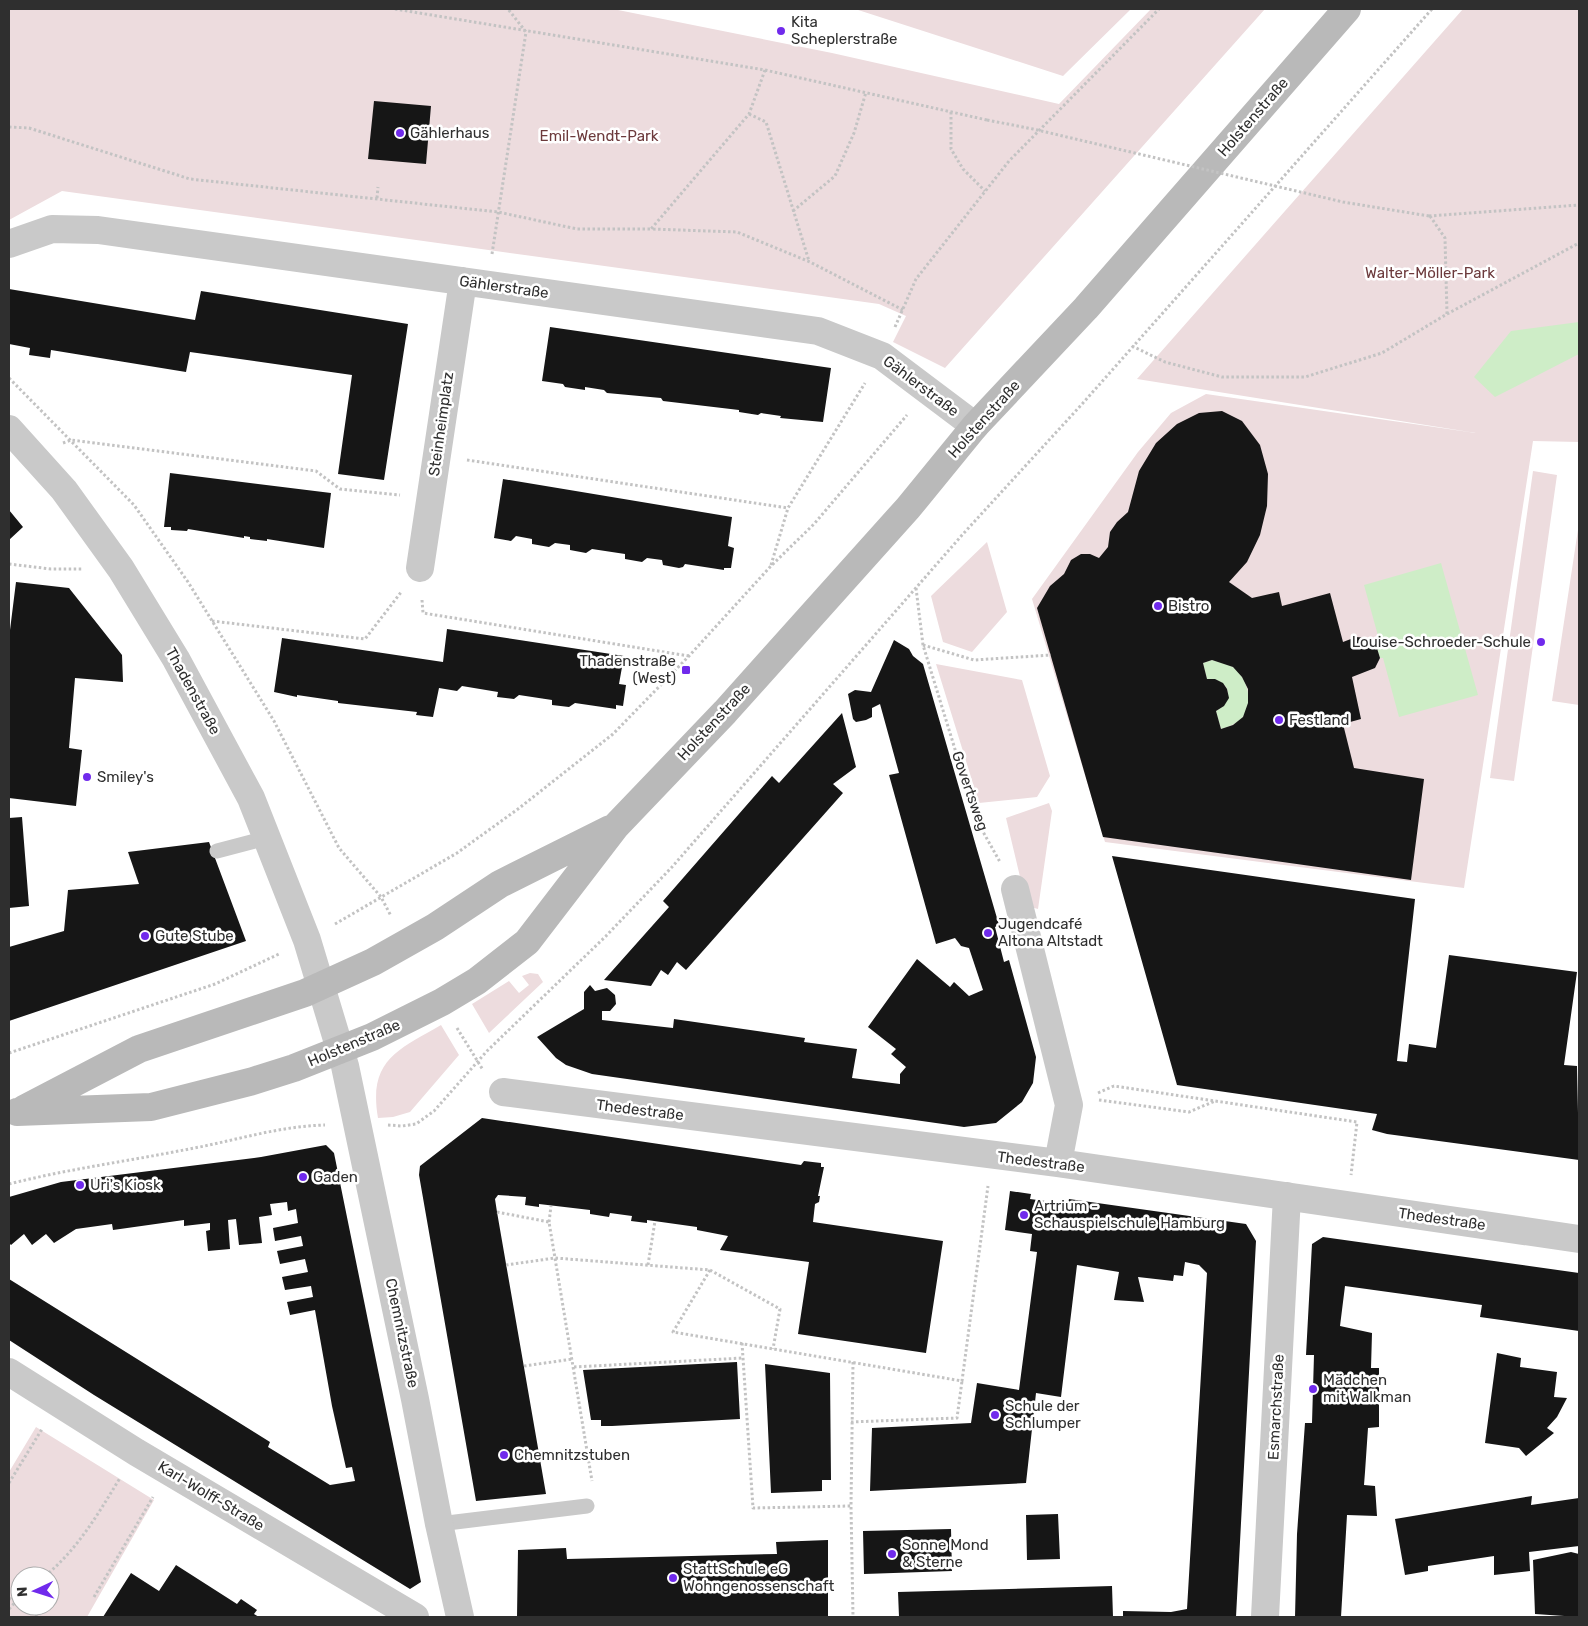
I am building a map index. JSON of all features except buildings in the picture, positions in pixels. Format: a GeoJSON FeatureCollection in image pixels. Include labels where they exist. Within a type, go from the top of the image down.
{"type":"FeatureCollection","features":[{"type":"Feature","properties":{"kind":"main road","name":"Holstenstraße"},"geometry":{"type":"LineString","coordinates":[[13,1114],[151,1107],[253,1081],[341,1049],[442,1002],[477,981],[527,942],[616,826],[725,712],[885,533],[975,426],[1086,308],[1347,9]]}},
{"type":"Feature","properties":{"kind":"main road","name":"Holstenstraße"},"geometry":{"type":"LineString","coordinates":[[13,1114],[139,1049],[322,985],[373,962],[435,927],[500,884],[616,826]]}},
{"type":"Feature","properties":{"kind":"street","name":"Gählerstraße"},"geometry":{"type":"LineString","coordinates":[[9,244],[52,229],[98,230],[818,331],[882,356],[975,426]]}},
{"type":"Feature","properties":{"kind":"street","name":"Steinheimplatz"},"geometry":{"type":"LineString","coordinates":[[420,568],[436,455],[475,282]]}},
{"type":"Feature","properties":{"kind":"street","name":"Thadenstraße"},"geometry":{"type":"LineString","coordinates":[[9,429],[64,490],[121,569],[176,659],[251,798],[307,940],[341,1049]]}},
{"type":"Feature","properties":{"kind":"street"},"geometry":{"type":"LineString","coordinates":[[1015,889],[1070,1105],[1058,1163]]}},
{"type":"Feature","properties":{"kind":"street","name":"Chemnitzstraße"},"geometry":{"type":"LineString","coordinates":[[341,1049],[414,1390],[438,1524],[460,1617]]}},
{"type":"Feature","properties":{"kind":"street","name":"Thedestraße"},"geometry":{"type":"LineString","coordinates":[[503,1092],[1058,1163],[1579,1239]]}},
{"type":"Feature","properties":{"kind":"street","name":"Esmarchstraße"},"geometry":{"type":"LineString","coordinates":[[1265,1617],[1286,1196]]}},
{"type":"Feature","properties":{"kind":"street","name":"Karl-Wolff-Straße"},"geometry":{"type":"LineString","coordinates":[[9,1372],[136,1452],[415,1617]]}},
{"type":"Feature","properties":{"kind":"lane"},"geometry":{"type":"LineString","coordinates":[[217,851],[266,838]]}},
{"type":"Feature","properties":{"kind":"lane"},"geometry":{"type":"LineString","coordinates":[[438,1524],[588,1506]]}},
{"type":"Feature","properties":{"kind":"path"},"geometry":{"type":"LineString","coordinates":[[395,9],[764,70],[1033,129],[1342,202],[1429,216],[1579,205]]}},
{"type":"Feature","properties":{"kind":"path"},"geometry":{"type":"LineString","coordinates":[[475,282],[498,212],[526,32],[508,9]]}},
{"type":"Feature","properties":{"kind":"path"},"geometry":{"type":"LineString","coordinates":[[770,567],[788,508],[882,356],[916,279],[1009,161],[1159,9]]}},
{"type":"Feature","properties":{"kind":"path"},"geometry":{"type":"LineString","coordinates":[[9,1184],[45,1175],[313,1125],[358,1124],[402,1126],[416,1124],[434,1111],[476,1063],[672,867],[916,588],[1432,9]]}},
{"type":"Feature","properties":{"kind":"path"},"geometry":{"type":"LineString","coordinates":[[651,229],[749,114],[764,70]]}},
{"type":"Feature","properties":{"kind":"path"},"geometry":{"type":"LineString","coordinates":[[793,211],[835,176],[854,134],[866,92]]}},
{"type":"Feature","properties":{"kind":"path"},"geometry":{"type":"LineString","coordinates":[[951,112],[951,149],[963,169],[985,192]]}},
{"type":"Feature","properties":{"kind":"path"},"geometry":{"type":"LineString","coordinates":[[749,114],[766,122],[810,262]]}},
{"type":"Feature","properties":{"kind":"path"},"geometry":{"type":"LineString","coordinates":[[9,127],[29,128],[190,178],[498,212],[577,229],[737,232],[810,262],[903,310]]}},
{"type":"Feature","properties":{"kind":"path"},"geometry":{"type":"LineString","coordinates":[[377,198],[378,187]]}},
{"type":"Feature","properties":{"kind":"path"},"geometry":{"type":"LineString","coordinates":[[1429,216],[1445,238],[1446,314]]}},
{"type":"Feature","properties":{"kind":"path"},"geometry":{"type":"LineString","coordinates":[[1132,346],[1165,362],[1222,378],[1305,377],[1382,353],[1446,314],[1579,243]]}},
{"type":"Feature","properties":{"kind":"path"},"geometry":{"type":"LineString","coordinates":[[9,378],[134,505],[188,582],[274,721],[339,848],[381,897]]}},
{"type":"Feature","properties":{"kind":"path"},"geometry":{"type":"LineString","coordinates":[[9,1053],[215,984],[307,940],[457,853],[525,804],[613,734],[689,656],[770,567],[814,524],[928,390]]}},
{"type":"Feature","properties":{"kind":"path"},"geometry":{"type":"LineString","coordinates":[[32,454],[71,440],[316,471],[340,489],[430,498]]}},
{"type":"Feature","properties":{"kind":"path"},"geometry":{"type":"LineString","coordinates":[[436,455],[788,508]]}},
{"type":"Feature","properties":{"kind":"path"},"geometry":{"type":"LineString","coordinates":[[9,564],[51,569],[121,569]]}},
{"type":"Feature","properties":{"kind":"path"},"geometry":{"type":"LineString","coordinates":[[212,621],[364,639],[420,568]]}},
{"type":"Feature","properties":{"kind":"path"},"geometry":{"type":"LineString","coordinates":[[420,568],[423,613],[689,656]]}},
{"type":"Feature","properties":{"kind":"path","name":"Govertsweg"},"geometry":{"type":"LineString","coordinates":[[916,588],[923,645],[977,821],[1015,889]]}},
{"type":"Feature","properties":{"kind":"path"},"geometry":{"type":"LineString","coordinates":[[923,645],[974,660],[1051,656]]}},
{"type":"Feature","properties":{"kind":"path"},"geometry":{"type":"LineString","coordinates":[[442,1002],[476,1063]]}},
{"type":"Feature","properties":{"kind":"path"},"geometry":{"type":"LineString","coordinates":[[1114,1086],[1357,1122],[1351,1175]]}},
{"type":"Feature","properties":{"kind":"path"},"geometry":{"type":"LineString","coordinates":[[1096,1100],[1189,1112],[1215,1101]]}},
{"type":"Feature","properties":{"kind":"path"},"geometry":{"type":"LineString","coordinates":[[851,1422],[957,1418],[992,1155]]}},
{"type":"Feature","properties":{"kind":"path"},"geometry":{"type":"LineString","coordinates":[[551,1206],[549,1222],[592,1479],[588,1506]]}},
{"type":"Feature","properties":{"kind":"path"},"geometry":{"type":"LineString","coordinates":[[497,1212],[549,1222]]}},
{"type":"Feature","properties":{"kind":"path"},"geometry":{"type":"LineString","coordinates":[[648,1265],[655,1221]]}},
{"type":"Feature","properties":{"kind":"path"},"geometry":{"type":"LineString","coordinates":[[506,1265],[555,1258],[710,1270],[780,1309],[773,1349]]}},
{"type":"Feature","properties":{"kind":"path"},"geometry":{"type":"LineString","coordinates":[[710,1270],[673,1332],[962,1381]]}},
{"type":"Feature","properties":{"kind":"path"},"geometry":{"type":"LineString","coordinates":[[742,1343],[753,1508],[851,1506]]}},
{"type":"Feature","properties":{"kind":"path"},"geometry":{"type":"LineString","coordinates":[[574,1366],[743,1358]]}},
{"type":"Feature","properties":{"kind":"path"},"geometry":{"type":"LineString","coordinates":[[524,1366],[573,1359]]}},
{"type":"Feature","properties":{"kind":"path"},"geometry":{"type":"LineString","coordinates":[[853,1362],[851,1422],[853,1617]]}},
{"type":"Feature","properties":{"kind":"path"},"geometry":{"type":"LineString","coordinates":[[9,1484],[58,1402]]}},
{"type":"Feature","properties":{"kind":"path"},"geometry":{"type":"LineString","coordinates":[[56,1566],[86,1535],[136,1452]]}},
{"type":"Feature","properties":{"kind":"path"},"geometry":{"type":"LineString","coordinates":[[94,1597],[168,1471]]}},
{"type":"Feature","properties":{"kind":"green space","name":"Emil-Wendt-Park"},"geometry":{"type":"Polygon","coordinates":[[[9,9],[613,9],[832,53],[1059,104],[1151,9],[1265,9],[945,368],[893,342],[906,316],[879,304],[62,191],[9,220],[9,9]]]}},
{"type":"Feature","properties":{"kind":"green space"},"geometry":{"type":"Polygon","coordinates":[[[855,9],[1131,9],[1063,76],[855,9]]]}},
{"type":"Feature","properties":{"kind":"green space","name":"Festland"},"geometry":{"type":"Polygon","coordinates":[[[1463,9],[1579,9],[1579,442],[1533,441],[1464,888],[1105,842],[1032,599],[1138,452],[1171,413],[1206,394],[1476,433],[1137,379],[1463,9]]]}},
{"type":"Feature","properties":{"kind":"green space"},"geometry":{"type":"Polygon","coordinates":[[[1533,471],[1557,475],[1514,781],[1490,778],[1533,471]]]}},
{"type":"Feature","properties":{"kind":"green space"},"geometry":{"type":"Polygon","coordinates":[[[1579,523],[1579,705],[1552,701],[1579,523]]]}},
{"type":"Feature","properties":{"kind":"green space"},"geometry":{"type":"Polygon","coordinates":[[[987,542],[1007,612],[972,652],[943,642],[931,596],[987,542]]]}},
{"type":"Feature","properties":{"kind":"green space"},"geometry":{"type":"Polygon","coordinates":[[[936,664],[1022,680],[1050,776],[1037,797],[979,803],[936,664]]]}},
{"type":"Feature","properties":{"kind":"green space"},"geometry":{"type":"Polygon","coordinates":[[[1049,803],[1052,811],[1038,909],[1027,906],[1006,818],[1049,803]]]}},
{"type":"Feature","properties":{"kind":"green space"},"geometry":{"type":"Polygon","coordinates":[[[530,973],[538,974],[543,982],[489,1033],[472,1004],[509,981],[519,993],[529,985],[522,976],[530,973]]]}},
{"type":"Feature","properties":{"kind":"green space"},"geometry":{"type":"Polygon","coordinates":[[[441,1025],[459,1055],[410,1112],[393,1117],[378,1118],[376,1098],[382,1070],[400,1050],[441,1025]]]}},
{"type":"Feature","properties":{"kind":"green space"},"geometry":{"type":"Polygon","coordinates":[[[36,1427],[154,1500],[87,1617],[9,1617],[9,1472],[36,1427]]]}},
{"type":"Feature","properties":{"kind":"shaded area"},"geometry":{"type":"Polygon","coordinates":[[[1579,322],[1579,354],[1495,397],[1474,377],[1511,331],[1579,322]]]}},
{"type":"Feature","properties":{"kind":"shaded area"},"geometry":{"type":"Polygon","coordinates":[[[1441,563],[1478,695],[1399,717],[1383,658],[1380,658],[1376,645],[1380,643],[1364,585],[1441,563]]]}},
{"type":"Feature","properties":{"kind":"shaded area"},"geometry":{"type":"Polygon","coordinates":[[[1212,660],[1232,666],[1243,678],[1248,691],[1248,705],[1242,718],[1232,725],[1221,729],[1216,711],[1226,701],[1228,690],[1221,682],[1207,679],[1203,663],[1212,660]]]}},
{"type":"Feature","properties":{"kind":"place","name":"Kita Scheplerstraße"},"geometry":{"type":"Point","coordinates":[781,31]}},
{"type":"Feature","properties":{"kind":"place","name":"Gählerhaus"},"geometry":{"type":"Point","coordinates":[400,133]}},
{"type":"Feature","properties":{"kind":"place","name":"Bistro"},"geometry":{"type":"Point","coordinates":[1158,606]}},
{"type":"Feature","properties":{"kind":"place","name":"Louise-Schroeder-Schule"},"geometry":{"type":"Point","coordinates":[1541,642]}},
{"type":"Feature","properties":{"kind":"place","name":"Thadenstraße (West)"},"geometry":{"type":"Point","coordinates":[686,670]}},
{"type":"Feature","properties":{"kind":"place","name":"Festland"},"geometry":{"type":"Point","coordinates":[1279,720]}},
{"type":"Feature","properties":{"kind":"place","name":"Smiley's"},"geometry":{"type":"Point","coordinates":[87,777]}},
{"type":"Feature","properties":{"kind":"place","name":"Jugendcafé Altona Altstadt"},"geometry":{"type":"Point","coordinates":[988,933]}},
{"type":"Feature","properties":{"kind":"place","name":"Gute Stube"},"geometry":{"type":"Point","coordinates":[145,936]}},
{"type":"Feature","properties":{"kind":"place","name":"Gaden"},"geometry":{"type":"Point","coordinates":[303,1177]}},
{"type":"Feature","properties":{"kind":"place","name":"Uri's Kiosk"},"geometry":{"type":"Point","coordinates":[80,1185]}},
{"type":"Feature","properties":{"kind":"place","name":"Artrium - Schauspielschule Hamburg"},"geometry":{"type":"Point","coordinates":[1024,1215]}},
{"type":"Feature","properties":{"kind":"place","name":"Mädchen mit Walkman"},"geometry":{"type":"Point","coordinates":[1313,1389]}},
{"type":"Feature","properties":{"kind":"place","name":"Schule der Schlumper"},"geometry":{"type":"Point","coordinates":[995,1415]}},
{"type":"Feature","properties":{"kind":"place","name":"Chemnitzstuben"},"geometry":{"type":"Point","coordinates":[504,1455]}},
{"type":"Feature","properties":{"kind":"place","name":"Sonne Mond & Sterne"},"geometry":{"type":"Point","coordinates":[892,1554]}},
{"type":"Feature","properties":{"kind":"place","name":"StattSchule eG Wohngenossenschaft"},"geometry":{"type":"Point","coordinates":[673,1578]}},
{"type":"Feature","properties":{"kind":"park label","name":"Walter-Möller-Park"},"geometry":{"type":"Point","coordinates":[1430,273]}}]}
